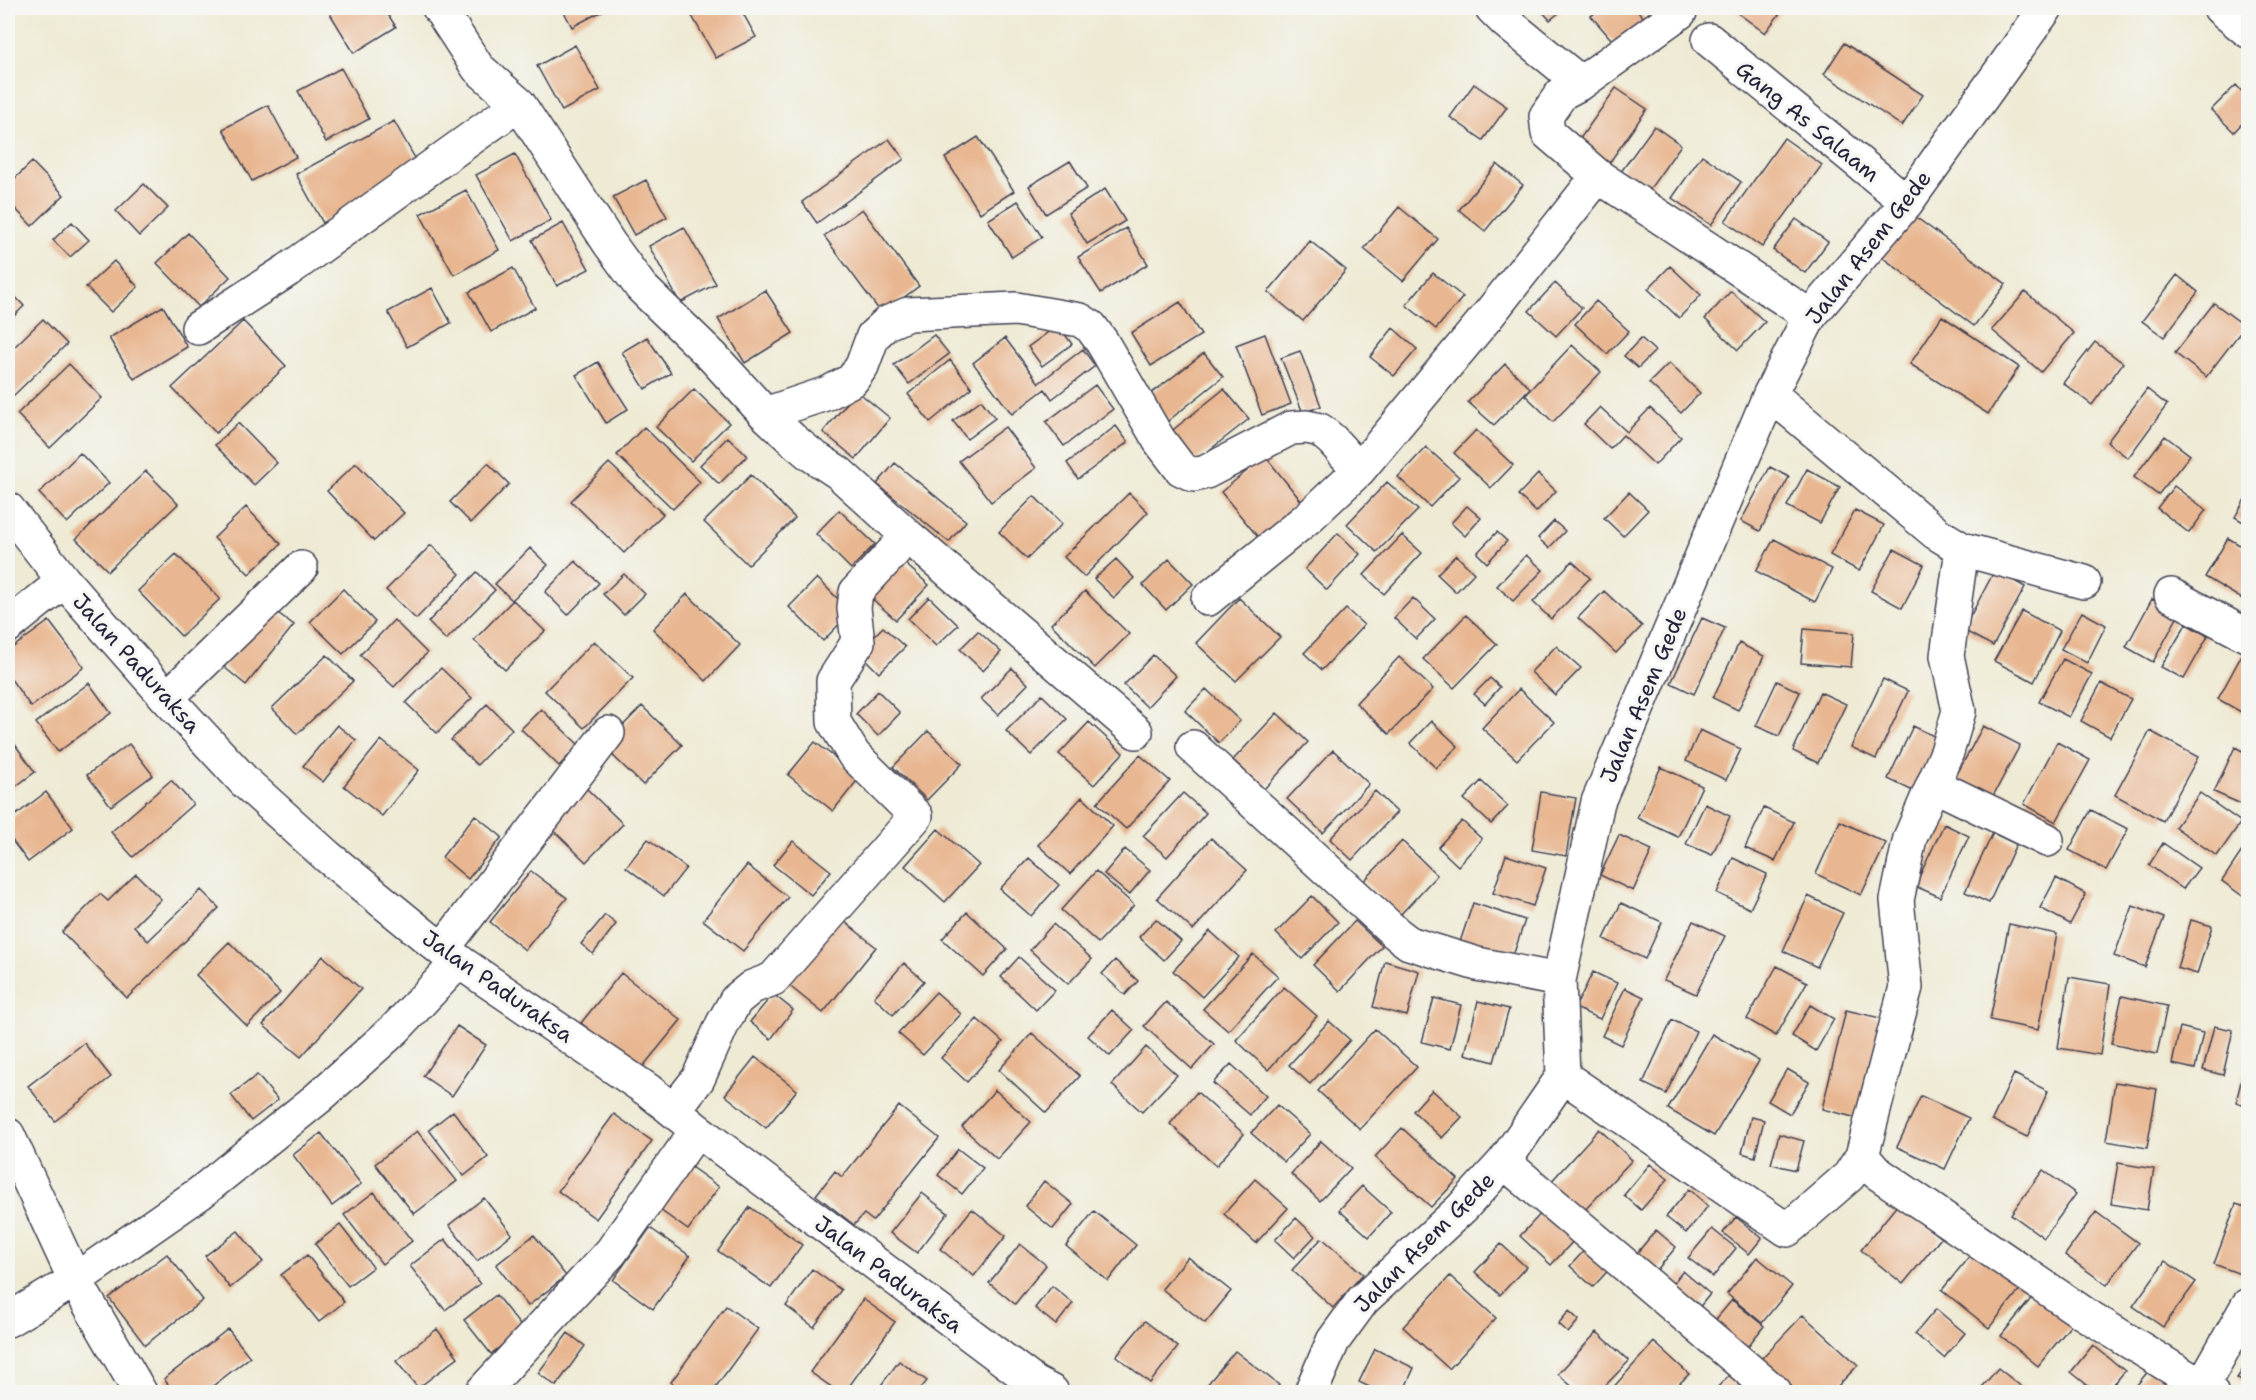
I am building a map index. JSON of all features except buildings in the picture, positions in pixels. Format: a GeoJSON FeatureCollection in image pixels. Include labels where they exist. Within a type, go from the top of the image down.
{"type":"FeatureCollection","features":[{"type":"Feature","properties":{"kind":"street"},"geometry":{"type":"LineString","coordinates":[[439,8],[478,68],[519,104],[609,243],[641,286],[713,357],[765,414],[810,454],[839,473],[908,536],[1136,732]]}},
{"type":"Feature","properties":{"kind":"street"},"geometry":{"type":"LineString","coordinates":[[1492,8],[1581,83]]}},
{"type":"Feature","properties":{"kind":"street","name":"Jalan Asem Gede"},"geometry":{"type":"LineString","coordinates":[[1311,1392],[1333,1341],[1363,1300],[1462,1208],[1504,1162],[1563,1076],[1559,980],[1598,802],[1770,394],[1810,316],[1906,202],[2046,8]]}},
{"type":"Feature","properties":{"kind":"street"},"geometry":{"type":"LineString","coordinates":[[2220,8],[2248,31]]}},
{"type":"Feature","properties":{"kind":"street"},"geometry":{"type":"LineString","coordinates":[[1678,10],[1581,83],[1562,93],[1546,116],[1548,133],[1598,176],[1810,316]]}},
{"type":"Feature","properties":{"kind":"street","name":"Gang As Salaam"},"geometry":{"type":"LineString","coordinates":[[1709,40],[1906,202]]}},
{"type":"Feature","properties":{"kind":"street"},"geometry":{"type":"LineString","coordinates":[[198,328],[288,270],[519,104]]}},
{"type":"Feature","properties":{"kind":"street"},"geometry":{"type":"LineString","coordinates":[[1208,599],[1310,516],[1359,470],[1486,318],[1598,176]]}},
{"type":"Feature","properties":{"kind":"street"},"geometry":{"type":"LineString","coordinates":[[765,414],[828,393],[852,380],[862,366],[873,336],[887,322],[908,314],[1016,309],[1080,320],[1091,327],[1159,440],[1181,469],[1194,475],[1206,472],[1291,428],[1307,427],[1320,430],[1359,470]]}},
{"type":"Feature","properties":{"kind":"street"},"geometry":{"type":"LineString","coordinates":[[1770,394],[1936,532],[1962,549],[2084,582]]}},
{"type":"Feature","properties":{"kind":"street","name":"Jalan Paduraksa"},"geometry":{"type":"LineString","coordinates":[[8,509],[64,581],[245,783],[328,857],[450,956],[573,1038],[1035,1383],[1052,1392]]}},
{"type":"Feature","properties":{"kind":"street"},"geometry":{"type":"LineString","coordinates":[[482,1392],[611,1252],[685,1120],[698,1079],[736,1000],[752,987],[773,979],[916,816],[854,755],[834,722],[833,681],[858,642],[854,608],[856,592],[908,536]]}},
{"type":"Feature","properties":{"kind":"street"},"geometry":{"type":"LineString","coordinates":[[1563,1076],[1787,1230],[1849,1176],[1862,1156],[1906,987],[1897,900],[1910,838],[1947,752],[1959,711],[1947,656],[1962,549]]}},
{"type":"Feature","properties":{"kind":"street"},"geometry":{"type":"LineString","coordinates":[[167,698],[301,568]]}},
{"type":"Feature","properties":{"kind":"street"},"geometry":{"type":"LineString","coordinates":[[8,626],[64,581]]}},
{"type":"Feature","properties":{"kind":"street"},"geometry":{"type":"LineString","coordinates":[[2171,595],[2248,636]]}},
{"type":"Feature","properties":{"kind":"street"},"geometry":{"type":"LineString","coordinates":[[8,1320],[75,1280],[200,1193],[318,1098],[396,1028],[450,956],[608,733]]}},
{"type":"Feature","properties":{"kind":"street"},"geometry":{"type":"LineString","coordinates":[[1193,747],[1371,911],[1409,943],[1477,964],[1559,980]]}},
{"type":"Feature","properties":{"kind":"street"},"geometry":{"type":"LineString","coordinates":[[1934,785],[2048,840]]}},
{"type":"Feature","properties":{"kind":"street"},"geometry":{"type":"LineString","coordinates":[[8,1135],[75,1280],[140,1392]]}},
{"type":"Feature","properties":{"kind":"street"},"geometry":{"type":"LineString","coordinates":[[1862,1156],[1876,1172],[2083,1313],[2206,1389],[2248,1305]]}},
{"type":"Feature","properties":{"kind":"street"},"geometry":{"type":"LineString","coordinates":[[1504,1162],[1775,1392]]}}]}
